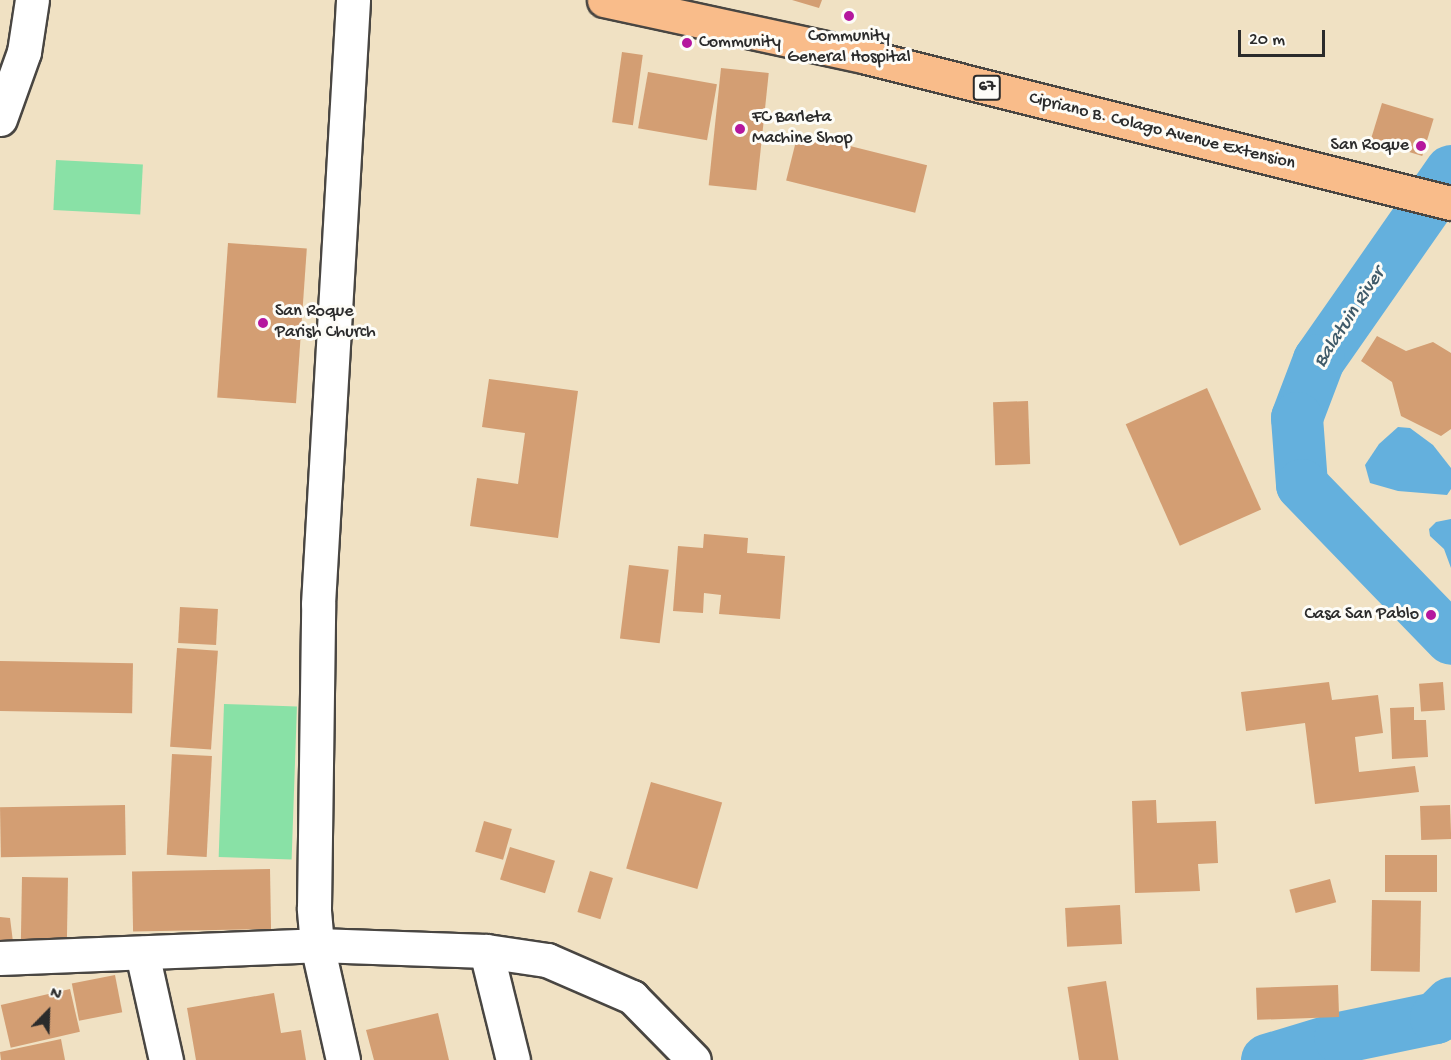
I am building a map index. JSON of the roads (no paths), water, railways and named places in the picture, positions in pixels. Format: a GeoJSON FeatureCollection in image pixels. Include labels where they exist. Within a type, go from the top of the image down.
{"type":"FeatureCollection","features":[{"type":"Feature","properties":{"kind":"main road","name":"Cipriano B. Colago Avenue Extension"},"geometry":{"type":"LineString","coordinates":[[604,0],[867,57],[1451,203]]}},
{"type":"Feature","properties":{"kind":"street"},"geometry":{"type":"LineString","coordinates":[[0,119],[24,52],[32,0]]}},
{"type":"Feature","properties":{"kind":"street"},"geometry":{"type":"LineString","coordinates":[[343,1060],[317,945],[314,908],[318,604],[353,0]]}},
{"type":"Feature","properties":{"kind":"street"},"geometry":{"type":"LineString","coordinates":[[0,957],[317,945],[486,951],[547,960],[632,997],[694,1060]]}},
{"type":"Feature","properties":{"kind":"street"},"geometry":{"type":"LineString","coordinates":[[486,951],[513,1060]]}},
{"type":"Feature","properties":{"kind":"street"},"geometry":{"type":"LineString","coordinates":[[142,953],[166,1060]]}},
{"type":"Feature","properties":{"kind":"water"},"geometry":{"type":"Polygon","coordinates":[[[1398,427],[1410,428],[1433,445],[1451,468],[1451,489],[1447,495],[1398,491],[1370,483],[1365,465],[1379,444],[1398,427]]]}},
{"type":"Feature","properties":{"kind":"water"},"geometry":{"type":"Polygon","coordinates":[[[1451,519],[1451,568],[1444,549],[1430,536],[1429,529],[1436,522],[1451,519]]]}},
{"type":"Feature","properties":{"kind":"waterway","name":"Balatuin River"},"geometry":{"type":"LineString","coordinates":[[1451,171],[1319,360],[1297,418],[1302,485],[1451,639]]}},
{"type":"Feature","properties":{"kind":"waterway","name":"Balatuin River"},"geometry":{"type":"LineString","coordinates":[[1267,1060],[1340,1038],[1436,1018],[1451,1003]]}},
{"type":"Feature","properties":{"kind":"place","name":"Community General Hospital"},"geometry":{"type":"Point","coordinates":[849,16]}},
{"type":"Feature","properties":{"kind":"place","name":"Community"},"geometry":{"type":"Point","coordinates":[687,43]}},
{"type":"Feature","properties":{"kind":"place","name":"FC Barleta Machine Shop"},"geometry":{"type":"Point","coordinates":[740,129]}},
{"type":"Feature","properties":{"kind":"place","name":"San Roque"},"geometry":{"type":"Point","coordinates":[1421,146]}},
{"type":"Feature","properties":{"kind":"place","name":"San Roque Parish Church"},"geometry":{"type":"Point","coordinates":[263,323]}},
{"type":"Feature","properties":{"kind":"place","name":"Casa San Pablo"},"geometry":{"type":"Point","coordinates":[1431,615]}}]}
